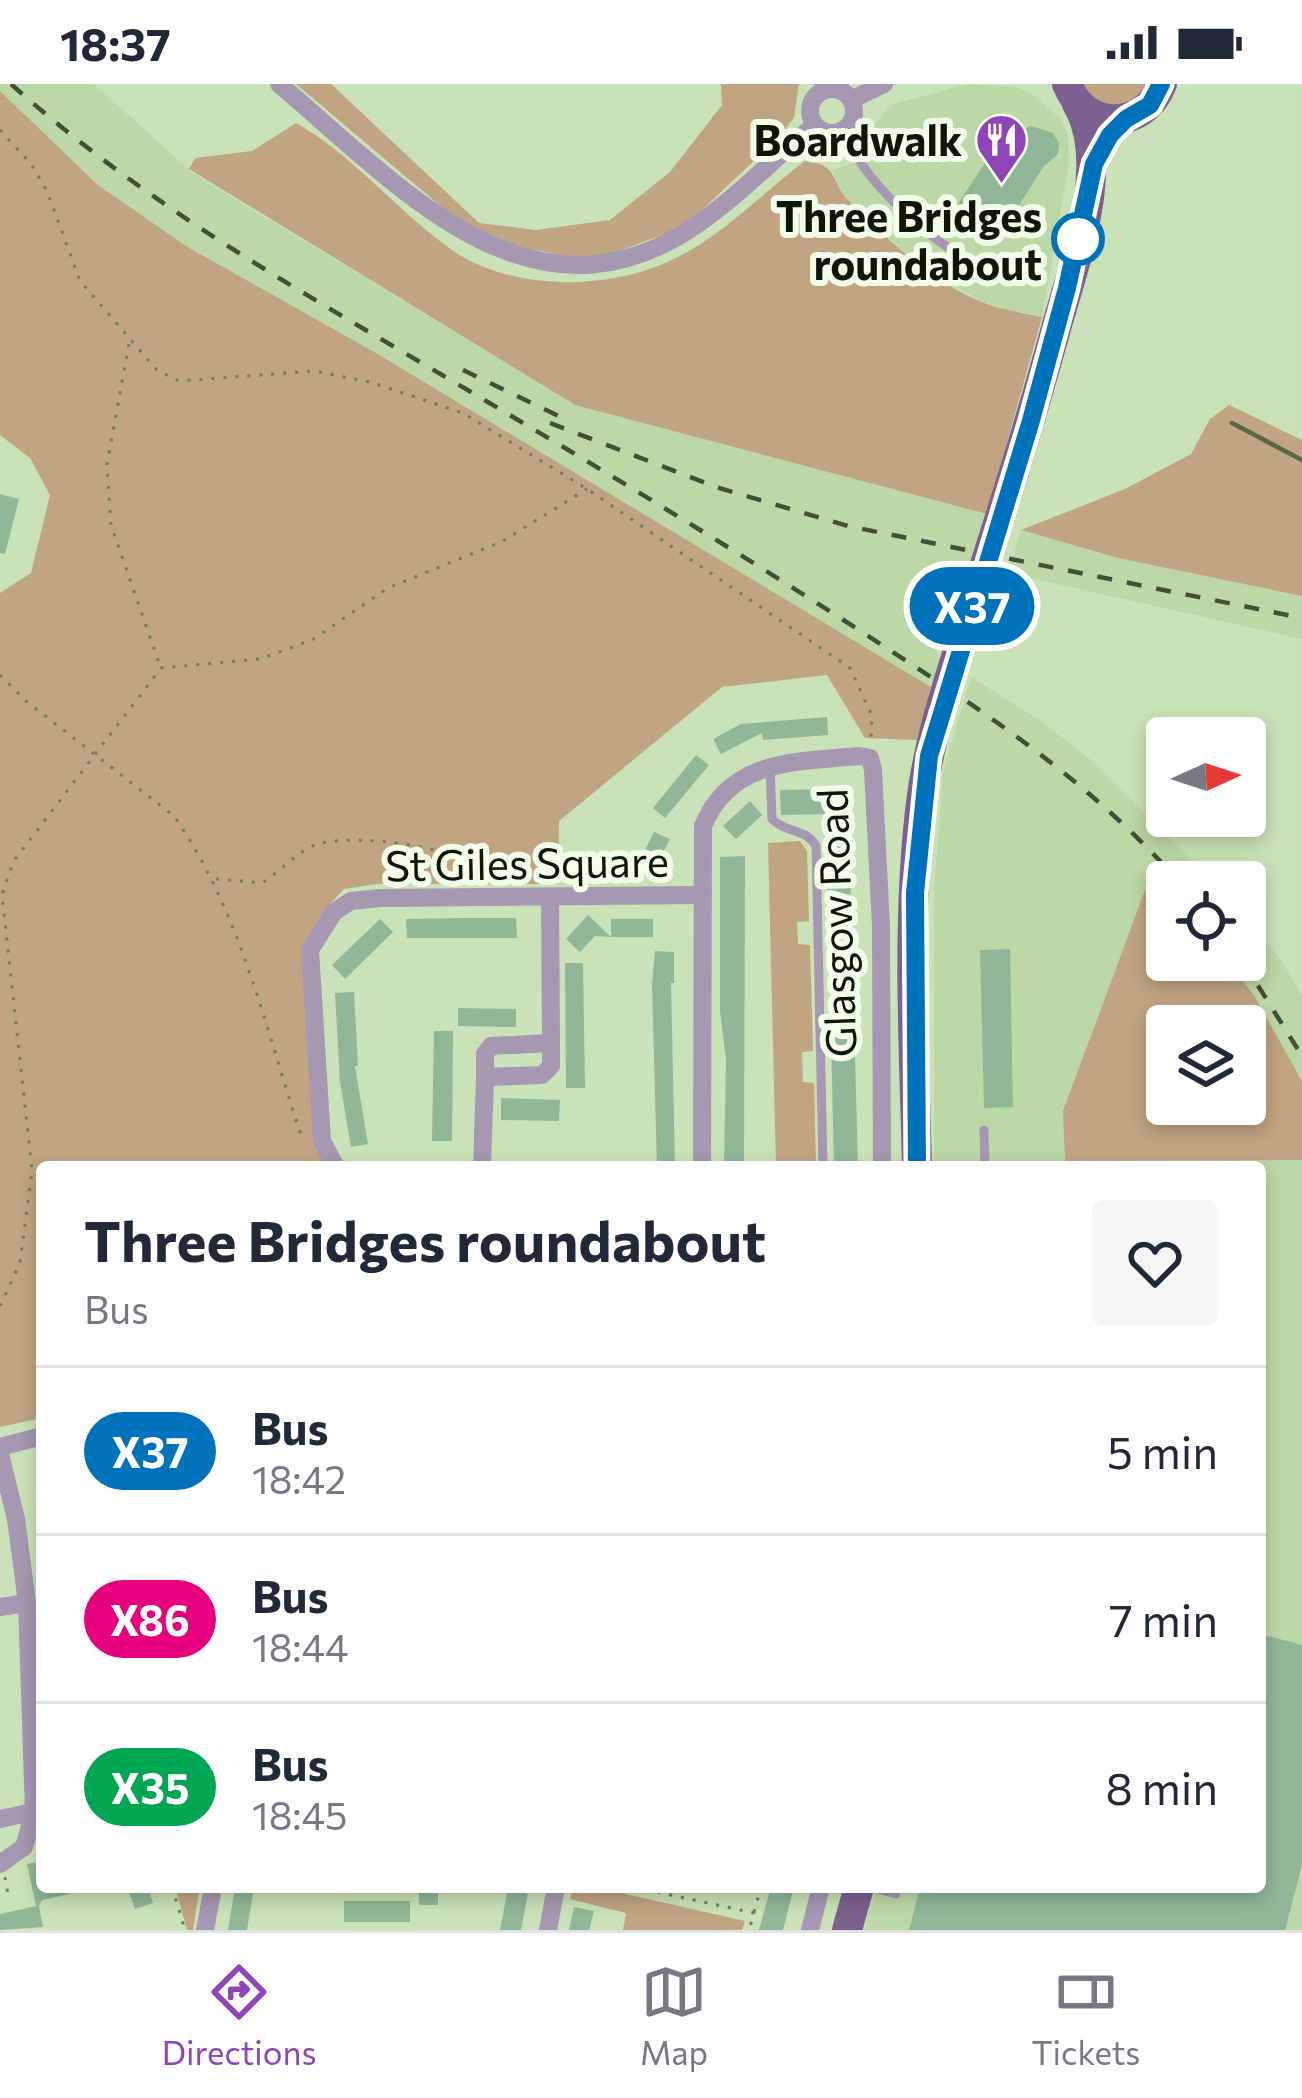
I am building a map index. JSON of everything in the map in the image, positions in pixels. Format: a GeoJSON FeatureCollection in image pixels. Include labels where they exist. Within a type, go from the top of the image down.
{"type":"FeatureCollection","features":[{"type":"Feature","properties":{"kind":"main road"},"geometry":{"type":"LineString","coordinates":[[1090,174],[1104,144],[1126,119],[1150,105],[1162,84]]}},
{"type":"Feature","properties":{"kind":"main road"},"geometry":{"type":"LineString","coordinates":[[1069,92],[1099,118],[1126,119]]}},
{"type":"Feature","properties":{"kind":"main road"},"geometry":{"type":"LineString","coordinates":[[1069,92],[1091,137],[1090,174]]}},
{"type":"Feature","properties":{"kind":"main road","name":"Glasgow Road"},"geometry":{"type":"LineString","coordinates":[[917,1161],[915,893],[929,756],[1030,424],[1067,288],[1090,174]]}},
{"type":"Feature","properties":{"kind":"main road"},"geometry":{"type":"LineString","coordinates":[[848,1930],[857,1893]]}},
{"type":"Feature","properties":{"kind":"street"},"geometry":{"type":"LineString","coordinates":[[279,84],[440,220],[504,253],[565,264],[616,258],[668,242],[697,225],[815,125]]}},
{"type":"Feature","properties":{"kind":"street"},"geometry":{"type":"LineString","coordinates":[[851,100],[884,84]]}},
{"type":"Feature","properties":{"kind":"street"},"geometry":{"type":"LineString","coordinates":[[820,88],[835,89],[851,100],[851,121],[841,131],[827,133],[815,125],[810,107],[820,88]]}},
{"type":"Feature","properties":{"kind":"street"},"geometry":{"type":"LineString","coordinates":[[702,1161],[703,826],[710,808],[754,770],[770,765],[870,758]]}},
{"type":"Feature","properties":{"kind":"street","name":"Glasgow Road"},"geometry":{"type":"LineString","coordinates":[[870,758],[881,926],[882,1161]]}},
{"type":"Feature","properties":{"kind":"street","name":"St Giles Square"},"geometry":{"type":"LineString","coordinates":[[333,1161],[322,1141],[310,950],[334,912],[351,901],[380,898],[703,895]]}},
{"type":"Feature","properties":{"kind":"street"},"geometry":{"type":"LineString","coordinates":[[485,1077],[542,1075],[550,1066],[550,898]]}},
{"type":"Feature","properties":{"kind":"street"},"geometry":{"type":"LineString","coordinates":[[482,1161],[485,1054],[491,1046],[551,1043]]}},
{"type":"Feature","properties":{"kind":"street","name":"Glasgow Road"},"geometry":{"type":"LineString","coordinates":[[882,1087],[915,1088]]}},
{"type":"Feature","properties":{"kind":"street"},"geometry":{"type":"LineString","coordinates":[[36,1438],[0,1450],[16,1519],[26,1603],[36,1776]]}},
{"type":"Feature","properties":{"kind":"street"},"geometry":{"type":"LineString","coordinates":[[0,1607],[26,1603]]}},
{"type":"Feature","properties":{"kind":"street"},"geometry":{"type":"LineString","coordinates":[[0,1819],[36,1811]]}},
{"type":"Feature","properties":{"kind":"street"},"geometry":{"type":"LineString","coordinates":[[0,1864],[24,1847],[36,1816]]}},
{"type":"Feature","properties":{"kind":"street"},"geometry":{"type":"LineString","coordinates":[[205,1930],[212,1893]]}},
{"type":"Feature","properties":{"kind":"street"},"geometry":{"type":"LineString","coordinates":[[548,1930],[555,1893]]}},
{"type":"Feature","properties":{"kind":"street"},"geometry":{"type":"LineString","coordinates":[[810,1930],[819,1893]]}},
{"type":"Feature","properties":{"kind":"lane"},"geometry":{"type":"LineString","coordinates":[[841,131],[870,176],[944,247],[1003,278]]}},
{"type":"Feature","properties":{"kind":"lane"},"geometry":{"type":"LineString","coordinates":[[770,765],[772,819],[805,833],[815,846],[823,1161]]}},
{"type":"Feature","properties":{"kind":"lane"},"geometry":{"type":"LineString","coordinates":[[984,1130],[986,1161]]}},
{"type":"Feature","properties":{"kind":"path"},"geometry":{"type":"LineString","coordinates":[[0,130],[31,164],[47,191],[80,280],[157,370],[179,381],[314,371],[370,382],[463,413],[586,489],[850,668],[872,716],[870,758]]}},
{"type":"Feature","properties":{"kind":"path"},"geometry":{"type":"LineString","coordinates":[[130,342],[107,464],[111,525],[161,668]]}},
{"type":"Feature","properties":{"kind":"path"},"geometry":{"type":"LineString","coordinates":[[0,1306],[20,1263],[32,1170],[2,896],[13,862],[161,668],[260,658],[311,640],[388,588],[501,542],[586,489]]}},
{"type":"Feature","properties":{"kind":"path"},"geometry":{"type":"LineString","coordinates":[[0,675],[26,701],[174,816],[213,879],[232,924],[301,1135],[322,1141]]}},
{"type":"Feature","properties":{"kind":"path"},"geometry":{"type":"LineString","coordinates":[[213,879],[262,883],[308,848],[322,843],[379,843],[476,859],[499,874],[520,898]]}},
{"type":"Feature","properties":{"kind":"path"},"geometry":{"type":"LineString","coordinates":[[174,1893],[185,1930]]}},
{"type":"Feature","properties":{"kind":"path"},"geometry":{"type":"LineString","coordinates":[[662,1893],[754,1913]]}},
{"type":"Feature","properties":{"kind":"path"},"geometry":{"type":"LineString","coordinates":[[749,1930],[759,1893]]}},
{"type":"Feature","properties":{"kind":"shaded area"},"geometry":{"type":"Polygon","coordinates":[[[0,84],[94,84],[194,174],[575,405],[987,514],[975,561],[954,565],[930,636],[940,659],[931,687],[376,353],[186,246],[98,185],[0,91],[0,84]]]}},
{"type":"Feature","properties":{"kind":"shaded area"},"geometry":{"type":"Polygon","coordinates":[[[296,84],[331,84],[479,223],[536,230],[610,220],[670,172],[722,105],[721,84],[799,84],[794,118],[780,136],[685,226],[609,255],[570,257],[500,243],[464,226],[296,84]]]}},
{"type":"Feature","properties":{"kind":"shaded area"},"geometry":{"type":"Polygon","coordinates":[[[967,84],[1017,87],[1060,118],[1068,134],[1069,164],[1042,317],[984,303],[919,265],[844,197],[832,170],[860,161],[875,145],[875,124],[891,105],[967,84]]]}},
{"type":"Feature","properties":{"kind":"shaded area"},"geometry":{"type":"Polygon","coordinates":[[[1081,84],[1147,84],[1131,100],[1114,105],[1097,99],[1081,84]]]}},
{"type":"Feature","properties":{"kind":"shaded area"},"geometry":{"type":"Polygon","coordinates":[[[0,91],[98,185],[186,246],[376,353],[931,687],[918,740],[865,738],[827,675],[722,687],[559,821],[558,884],[377,884],[344,889],[305,942],[327,1161],[36,1161],[36,1419],[0,1427],[0,593],[31,573],[50,495],[30,458],[0,435],[0,91]]]}},
{"type":"Feature","properties":{"kind":"shaded area"},"geometry":{"type":"Polygon","coordinates":[[[296,123],[336,150],[445,245],[471,261],[532,280],[599,280],[662,265],[720,231],[805,161],[824,166],[850,202],[931,273],[987,304],[1042,317],[987,514],[575,405],[189,169],[195,158],[252,151],[296,123]]]}},
{"type":"Feature","properties":{"kind":"shaded area"},"geometry":{"type":"Polygon","coordinates":[[[1229,405],[1302,440],[1302,596],[1118,558],[1021,530],[1125,489],[1191,454],[1210,419],[1229,405]]]}},
{"type":"Feature","properties":{"kind":"shaded area"},"geometry":{"type":"Polygon","coordinates":[[[1021,530],[1118,558],[1302,596],[1302,639],[1008,573],[1021,530]]]}},
{"type":"Feature","properties":{"kind":"shaded area"},"geometry":{"type":"Polygon","coordinates":[[[971,677],[1041,721],[1092,761],[1146,815],[1146,837],[1168,837],[1192,861],[1146,861],[1146,896],[1065,1161],[934,1161],[934,890],[943,772],[971,677]]]}},
{"type":"Feature","properties":{"kind":"shaded area"},"geometry":{"type":"Polygon","coordinates":[[[800,841],[807,851],[809,921],[797,922],[798,944],[810,945],[813,1051],[802,1052],[803,1082],[814,1083],[816,1161],[776,1161],[768,843],[800,841]]]}},
{"type":"Feature","properties":{"kind":"shaded area"},"geometry":{"type":"Polygon","coordinates":[[[1146,888],[1146,981],[1243,981],[1259,1005],[1146,1005],[1146,1125],[1266,1125],[1266,1017],[1302,1081],[1302,1160],[1065,1161],[1063,1111],[1146,888]]]}},
{"type":"Feature","properties":{"kind":"shaded area"},"geometry":{"type":"Polygon","coordinates":[[[1266,942],[1302,995],[1302,1081],[1266,1017],[1266,1005],[1259,1005],[1243,981],[1266,981],[1266,942]]]}},
{"type":"Feature","properties":{"kind":"shaded area"},"geometry":{"type":"Polygon","coordinates":[[[1302,1160],[1302,1930],[864,1930],[874,1893],[1266,1893],[1266,1161],[1065,1161],[1302,1160]]]}},
{"type":"Feature","properties":{"kind":"shaded area"},"geometry":{"type":"Polygon","coordinates":[[[177,1893],[199,1893],[193,1930],[187,1930],[177,1893]]]}},
{"type":"Feature","properties":{"kind":"shaded area"},"geometry":{"type":"Polygon","coordinates":[[[572,1893],[621,1893],[745,1921],[742,1930],[623,1930],[626,1913],[570,1899],[572,1893]]]}},
{"type":"Feature","properties":{"kind":"building","name":"Boardwalk"},"geometry":{"type":"Polygon","coordinates":[[[1031,126],[1053,133],[1058,154],[1044,166],[1002,232],[958,204],[992,152],[998,156],[1006,135],[1031,126]]]}},
{"type":"Feature","properties":{"kind":"building"},"geometry":{"type":"Polygon","coordinates":[[[0,494],[19,499],[5,554],[0,553],[0,494]]]}},
{"type":"Feature","properties":{"kind":"building"},"geometry":{"type":"Polygon","coordinates":[[[827,717],[828,735],[763,740],[762,733],[721,754],[713,739],[741,724],[827,717]]]}},
{"type":"Feature","properties":{"kind":"building"},"geometry":{"type":"Polygon","coordinates":[[[696,755],[709,765],[665,818],[653,808],[696,755]]]}},
{"type":"Feature","properties":{"kind":"building"},"geometry":{"type":"Polygon","coordinates":[[[834,789],[835,814],[781,815],[780,790],[834,789]]]}},
{"type":"Feature","properties":{"kind":"building"},"geometry":{"type":"Polygon","coordinates":[[[750,801],[762,815],[736,839],[723,826],[750,801]]]}},
{"type":"Feature","properties":{"kind":"building"},"geometry":{"type":"Polygon","coordinates":[[[849,814],[851,919],[828,920],[825,815],[849,814]]]}},
{"type":"Feature","properties":{"kind":"building"},"geometry":{"type":"Polygon","coordinates":[[[654,832],[670,839],[655,868],[640,860],[654,832]]]}},
{"type":"Feature","properties":{"kind":"building"},"geometry":{"type":"Polygon","coordinates":[[[560,854],[640,855],[639,874],[560,874],[560,854]]]}},
{"type":"Feature","properties":{"kind":"building"},"geometry":{"type":"Polygon","coordinates":[[[745,856],[744,1161],[724,1161],[720,857],[745,856]]]}},
{"type":"Feature","properties":{"kind":"building"},"geometry":{"type":"Polygon","coordinates":[[[588,915],[611,937],[595,936],[580,952],[566,939],[588,915]]]}},
{"type":"Feature","properties":{"kind":"building"},"geometry":{"type":"Polygon","coordinates":[[[516,918],[517,938],[407,938],[406,919],[516,918]]]}},
{"type":"Feature","properties":{"kind":"building"},"geometry":{"type":"Polygon","coordinates":[[[380,919],[393,932],[345,979],[332,965],[380,919]]]}},
{"type":"Feature","properties":{"kind":"building"},"geometry":{"type":"Polygon","coordinates":[[[611,919],[653,919],[653,937],[611,937],[611,919]]]}},
{"type":"Feature","properties":{"kind":"building"},"geometry":{"type":"Polygon","coordinates":[[[829,945],[852,945],[858,1161],[834,1161],[829,945]]]}},
{"type":"Feature","properties":{"kind":"building"},"geometry":{"type":"Polygon","coordinates":[[[1010,949],[1013,1107],[984,1108],[980,950],[1010,949]]]}},
{"type":"Feature","properties":{"kind":"building"},"geometry":{"type":"Polygon","coordinates":[[[655,951],[674,952],[675,1161],[657,1161],[655,951]]]}},
{"type":"Feature","properties":{"kind":"building"},"geometry":{"type":"Polygon","coordinates":[[[565,963],[583,963],[585,1088],[566,1088],[565,963]]]}},
{"type":"Feature","properties":{"kind":"building"},"geometry":{"type":"Polygon","coordinates":[[[354,992],[355,1066],[368,1144],[351,1147],[340,1082],[335,993],[354,992]]]}},
{"type":"Feature","properties":{"kind":"building"},"geometry":{"type":"Polygon","coordinates":[[[458,1008],[516,1009],[516,1027],[458,1026],[458,1008]]]}},
{"type":"Feature","properties":{"kind":"building"},"geometry":{"type":"Polygon","coordinates":[[[434,1031],[453,1031],[452,1141],[432,1141],[434,1031]]]}},
{"type":"Feature","properties":{"kind":"building"},"geometry":{"type":"Polygon","coordinates":[[[501,1098],[560,1100],[559,1121],[501,1120],[501,1098]]]}},
{"type":"Feature","properties":{"kind":"building"},"geometry":{"type":"Polygon","coordinates":[[[1266,1636],[1302,1645],[1302,1865],[1285,1930],[909,1930],[918,1893],[1266,1893],[1266,1636]]]}},
{"type":"Feature","properties":{"kind":"building"},"geometry":{"type":"Polygon","coordinates":[[[36,1862],[36,1893],[74,1893],[42,1900],[43,1927],[0,1930],[0,1914],[36,1906],[27,1864],[36,1862]]]}},
{"type":"Feature","properties":{"kind":"building"},"geometry":{"type":"Polygon","coordinates":[[[129,1893],[150,1893],[153,1903],[135,1909],[129,1893]]]}},
{"type":"Feature","properties":{"kind":"building"},"geometry":{"type":"Polygon","coordinates":[[[234,1893],[253,1893],[247,1930],[228,1930],[234,1893]]]}},
{"type":"Feature","properties":{"kind":"building"},"geometry":{"type":"Polygon","coordinates":[[[419,1893],[438,1893],[438,1905],[419,1905],[419,1893]]]}},
{"type":"Feature","properties":{"kind":"building"},"geometry":{"type":"Polygon","coordinates":[[[507,1893],[528,1893],[521,1930],[500,1930],[507,1893]]]}},
{"type":"Feature","properties":{"kind":"building"},"geometry":{"type":"Polygon","coordinates":[[[769,1893],[792,1893],[783,1930],[759,1930],[769,1893]]]}},
{"type":"Feature","properties":{"kind":"building"},"geometry":{"type":"Polygon","coordinates":[[[344,1901],[410,1901],[410,1922],[344,1922],[344,1901]]]}},
{"type":"Feature","properties":{"kind":"building"},"geometry":{"type":"Polygon","coordinates":[[[574,1907],[594,1911],[589,1930],[569,1930],[574,1907]]]}},
{"type":"Feature","properties":{"kind":"waterway"},"geometry":{"type":"LineString","coordinates":[[1232,423],[1302,460]]}},
{"type":"Feature","properties":{"kind":"railway"},"geometry":{"type":"LineString","coordinates":[[11,84],[110,165],[214,237],[700,530],[945,686],[1068,776],[1160,861]]}},
{"type":"Feature","properties":{"kind":"railway"},"geometry":{"type":"LineString","coordinates":[[463,370],[571,422]]}},
{"type":"Feature","properties":{"kind":"railway"},"geometry":{"type":"LineString","coordinates":[[550,423],[716,487],[848,526],[1302,618]]}},
{"type":"Feature","properties":{"kind":"railway"},"geometry":{"type":"LineString","coordinates":[[1255,981],[1302,1056]]}},
{"type":"Feature","properties":{"kind":"bus line","name":"X37"},"geometry":{"type":"LineString","coordinates":[[917,1161],[915,893],[929,756],[1030,424],[1067,288],[1090,174],[1110,135],[1126,119],[1143,112],[1161,84]]}},
{"type":"Feature","properties":{"kind":"place","name":"Boardwalk"},"geometry":{"type":"Point","coordinates":[1001,185]}},
{"type":"Feature","properties":{"kind":"place","name":"Three Bridges roundabout"},"geometry":{"type":"Point","coordinates":[1078,239]}}]}
